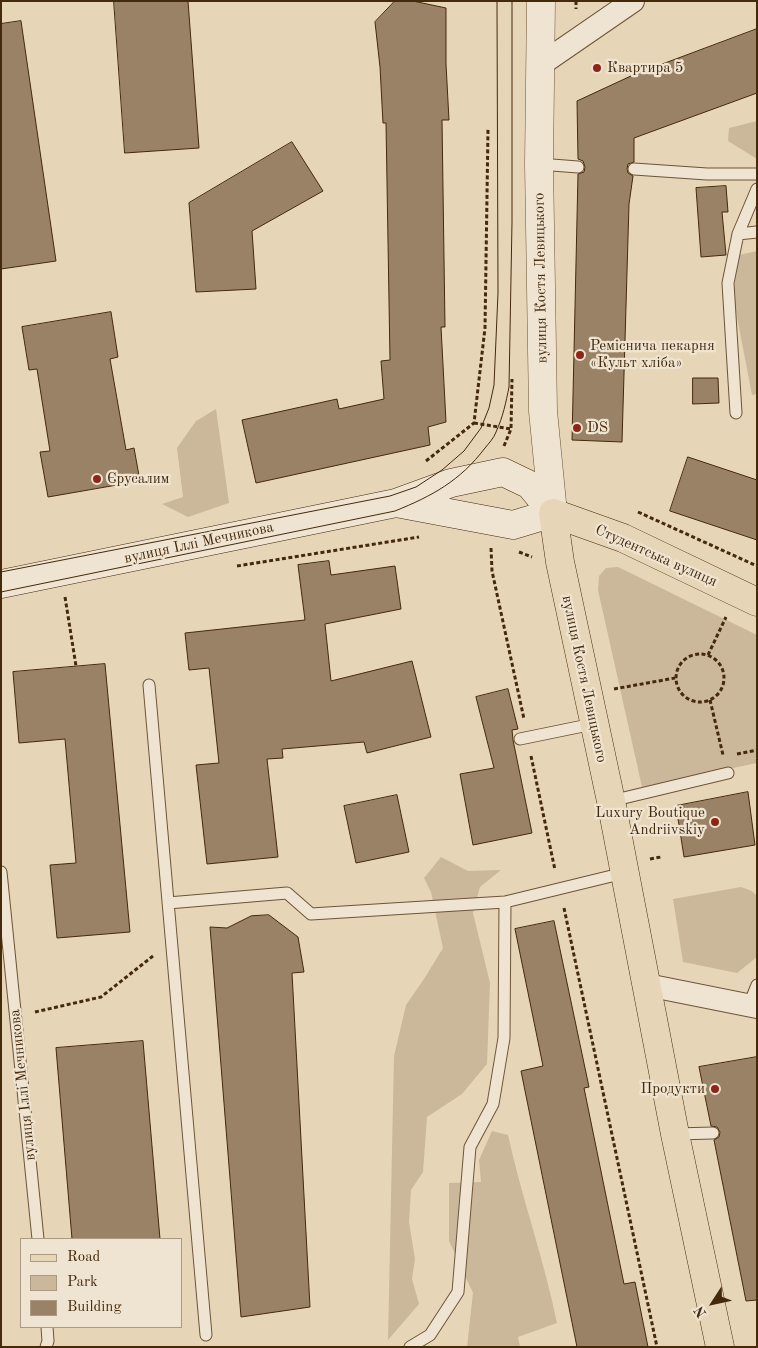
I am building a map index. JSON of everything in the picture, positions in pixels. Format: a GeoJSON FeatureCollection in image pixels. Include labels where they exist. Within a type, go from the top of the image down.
{"type":"FeatureCollection","features":[{"type":"Feature","properties":{"kind":"main road","name":"вулиця Костя Левицького"},"geometry":{"type":"LineString","coordinates":[[541,1],[539,164],[544,418],[553,513],[560,562],[593,724],[611,801],[675,1134],[720,1347]]}},
{"type":"Feature","properties":{"kind":"main road","name":"вулиця Іллі Мечникова"},"geometry":{"type":"LineString","coordinates":[[1,584],[396,503],[451,483],[503,472],[530,485],[553,513],[514,525],[396,503]]}},
{"type":"Feature","properties":{"kind":"main road","name":"Студентська вулиця"},"geometry":{"type":"LineString","coordinates":[[553,513],[623,538],[757,602]]}},
{"type":"Feature","properties":{"kind":"street"},"geometry":{"type":"LineString","coordinates":[[540,65],[633,1]]}},
{"type":"Feature","properties":{"kind":"street"},"geometry":{"type":"LineString","coordinates":[[646,985],[754,999]]}},
{"type":"Feature","properties":{"kind":"lane"},"geometry":{"type":"LineString","coordinates":[[539,164],[578,167]]}},
{"type":"Feature","properties":{"kind":"lane"},"geometry":{"type":"LineString","coordinates":[[634,169],[707,174],[757,174]]}},
{"type":"Feature","properties":{"kind":"lane"},"geometry":{"type":"LineString","coordinates":[[736,413],[728,283],[738,234],[757,189]]}},
{"type":"Feature","properties":{"kind":"lane"},"geometry":{"type":"LineString","coordinates":[[738,234],[757,232]]}},
{"type":"Feature","properties":{"kind":"lane"},"geometry":{"type":"LineString","coordinates":[[149,685],[206,1335]]}},
{"type":"Feature","properties":{"kind":"lane"},"geometry":{"type":"LineString","coordinates":[[520,739],[593,724]]}},
{"type":"Feature","properties":{"kind":"lane"},"geometry":{"type":"LineString","coordinates":[[611,801],[728,773]]}},
{"type":"Feature","properties":{"kind":"lane","name":"вулиця Іллі Мечникова"},"geometry":{"type":"LineString","coordinates":[[1,872],[7,989],[16,1016],[38,1238]]}},
{"type":"Feature","properties":{"kind":"lane"},"geometry":{"type":"LineString","coordinates":[[168,903],[287,893],[311,914],[505,902],[624,873]]}},
{"type":"Feature","properties":{"kind":"lane"},"geometry":{"type":"LineString","coordinates":[[410,1347],[430,1335],[458,1292],[470,1147],[493,1104],[504,1038],[505,902]]}},
{"type":"Feature","properties":{"kind":"lane"},"geometry":{"type":"LineString","coordinates":[[675,1134],[712,1133]]}},
{"type":"Feature","properties":{"kind":"lane"},"geometry":{"type":"LineString","coordinates":[[47,1328],[47,1344]]}},
{"type":"Feature","properties":{"kind":"lane"},"geometry":{"type":"LineString","coordinates":[[430,1335],[432,1347]]}},
{"type":"Feature","properties":{"kind":"path"},"geometry":{"type":"LineString","coordinates":[[422,464],[474,423],[486,328],[488,129]]}},
{"type":"Feature","properties":{"kind":"path"},"geometry":{"type":"LineString","coordinates":[[474,423],[511,429]]}},
{"type":"Feature","properties":{"kind":"path"},"geometry":{"type":"LineString","coordinates":[[688,534],[757,566]]}},
{"type":"Feature","properties":{"kind":"path"},"geometry":{"type":"LineString","coordinates":[[231,567],[424,536]]}},
{"type":"Feature","properties":{"kind":"path"},"geometry":{"type":"LineString","coordinates":[[490,541],[492,570],[526,726]]}},
{"type":"Feature","properties":{"kind":"path"},"geometry":{"type":"LineString","coordinates":[[513,550],[535,558]]}},
{"type":"Feature","properties":{"kind":"path"},"geometry":{"type":"LineString","coordinates":[[56,598],[65,597],[76,666]]}},
{"type":"Feature","properties":{"kind":"path"},"geometry":{"type":"LineString","coordinates":[[708,655],[729,611]]}},
{"type":"Feature","properties":{"kind":"path"},"geometry":{"type":"LineString","coordinates":[[693,654],[708,655],[720,666],[724,681],[721,689],[710,700],[702,702],[686,698],[681,693],[675,678],[680,664],[693,654]]}},
{"type":"Feature","properties":{"kind":"path"},"geometry":{"type":"LineString","coordinates":[[615,698],[613,689],[675,678]]}},
{"type":"Feature","properties":{"kind":"path"},"geometry":{"type":"LineString","coordinates":[[710,700],[724,757]]}},
{"type":"Feature","properties":{"kind":"path"},"geometry":{"type":"LineString","coordinates":[[530,748],[557,879]]}},
{"type":"Feature","properties":{"kind":"path"},"geometry":{"type":"LineString","coordinates":[[732,756],[757,750]]}},
{"type":"Feature","properties":{"kind":"path"},"geometry":{"type":"LineString","coordinates":[[651,868],[649,859],[661,857]]}},
{"type":"Feature","properties":{"kind":"path"},"geometry":{"type":"LineString","coordinates":[[564,907],[657,1347]]}},
{"type":"Feature","properties":{"kind":"path"},"geometry":{"type":"LineString","coordinates":[[16,1016],[101,997],[171,942]]}},
{"type":"Feature","properties":{"kind":"green space"},"geometry":{"type":"Polygon","coordinates":[[[757,121],[757,159],[728,141],[729,128],[757,121]]]}},
{"type":"Feature","properties":{"kind":"green space"},"geometry":{"type":"Polygon","coordinates":[[[757,251],[757,394],[752,395],[733,296],[739,255],[757,251]]]}},
{"type":"Feature","properties":{"kind":"green space"},"geometry":{"type":"Polygon","coordinates":[[[216,409],[229,503],[188,517],[162,504],[183,497],[177,448],[196,421],[216,409]]]}},
{"type":"Feature","properties":{"kind":"green space"},"geometry":{"type":"Polygon","coordinates":[[[618,567],[757,635],[757,763],[642,787],[598,590],[599,576],[606,568],[618,567]]]}},
{"type":"Feature","properties":{"kind":"green space"},"geometry":{"type":"Polygon","coordinates":[[[441,857],[468,871],[501,870],[480,887],[473,913],[490,983],[487,1064],[462,1094],[427,1117],[423,1172],[411,1190],[409,1222],[415,1259],[412,1279],[419,1304],[388,1340],[394,1056],[406,1005],[443,948],[431,892],[424,878],[441,857]]]}},
{"type":"Feature","properties":{"kind":"green space"},"geometry":{"type":"Polygon","coordinates":[[[741,887],[752,891],[757,896],[757,957],[737,973],[683,962],[673,899],[741,887]]]}},
{"type":"Feature","properties":{"kind":"green space"},"geometry":{"type":"Polygon","coordinates":[[[492,1131],[508,1135],[557,1323],[518,1337],[520,1347],[467,1347],[473,1293],[449,1241],[449,1183],[481,1182],[479,1160],[492,1131]]]}},
{"type":"Feature","properties":{"kind":"building"},"geometry":{"type":"Polygon","coordinates":[[[114,1],[188,1],[199,148],[125,153],[114,1]]]}},
{"type":"Feature","properties":{"kind":"building"},"geometry":{"type":"Polygon","coordinates":[[[395,1],[413,1],[446,8],[449,120],[442,120],[445,327],[441,327],[446,422],[428,427],[430,445],[256,483],[242,420],[337,399],[339,409],[384,399],[381,361],[390,360],[386,123],[383,123],[375,22],[395,1]]]}},
{"type":"Feature","properties":{"kind":"building"},"geometry":{"type":"Polygon","coordinates":[[[21,21],[56,261],[1,269],[1,24],[21,21]]]}},
{"type":"Feature","properties":{"kind":"building"},"geometry":{"type":"Polygon","coordinates":[[[757,29],[757,93],[634,138],[634,162],[628,164],[627,169],[628,173],[633,176],[629,204],[622,442],[572,440],[578,174],[584,172],[585,167],[583,161],[578,159],[577,101],[633,75],[757,29]]]}},
{"type":"Feature","properties":{"kind":"building"},"geometry":{"type":"Polygon","coordinates":[[[292,142],[323,191],[252,231],[256,289],[196,292],[189,203],[292,142]]]}},
{"type":"Feature","properties":{"kind":"building"},"geometry":{"type":"Polygon","coordinates":[[[726,186],[728,212],[722,212],[726,255],[701,257],[696,188],[726,186]]]}},
{"type":"Feature","properties":{"kind":"building"},"geometry":{"type":"Polygon","coordinates":[[[111,312],[118,357],[110,359],[126,450],[134,448],[140,481],[48,497],[40,452],[50,451],[37,369],[29,370],[22,327],[111,312]]]}},
{"type":"Feature","properties":{"kind":"building"},"geometry":{"type":"Polygon","coordinates":[[[693,378],[718,378],[719,403],[693,404],[693,378]]]}},
{"type":"Feature","properties":{"kind":"building"},"geometry":{"type":"Polygon","coordinates":[[[688,457],[757,480],[757,540],[670,511],[688,457]]]}},
{"type":"Feature","properties":{"kind":"building"},"geometry":{"type":"Polygon","coordinates":[[[329,561],[331,575],[395,566],[401,609],[325,624],[331,681],[412,661],[431,737],[367,753],[364,742],[282,749],[283,758],[267,759],[278,857],[207,864],[196,765],[219,763],[209,668],[189,670],[185,633],[305,620],[298,565],[329,561]]]}},
{"type":"Feature","properties":{"kind":"building"},"geometry":{"type":"Polygon","coordinates":[[[105,664],[130,932],[57,938],[50,865],[76,863],[65,739],[19,743],[13,672],[105,664]]]}},
{"type":"Feature","properties":{"kind":"building"},"geometry":{"type":"Polygon","coordinates":[[[508,689],[518,729],[512,730],[513,740],[532,833],[473,845],[460,774],[494,768],[476,697],[508,689]]]}},
{"type":"Feature","properties":{"kind":"building","name":"Luxury Boutique Andriivskiy"},"geometry":{"type":"Polygon","coordinates":[[[748,792],[755,845],[684,857],[676,806],[748,792]]]}},
{"type":"Feature","properties":{"kind":"building"},"geometry":{"type":"Polygon","coordinates":[[[397,795],[409,852],[356,863],[344,806],[397,795]]]}},
{"type":"Feature","properties":{"kind":"building"},"geometry":{"type":"Polygon","coordinates":[[[269,915],[298,937],[304,972],[292,973],[310,1307],[241,1317],[210,927],[227,928],[251,916],[269,915]]]}},
{"type":"Feature","properties":{"kind":"building"},"geometry":{"type":"Polygon","coordinates":[[[554,921],[589,1087],[584,1088],[624,1284],[635,1282],[648,1347],[577,1347],[521,1071],[543,1066],[515,929],[554,921]]]}},
{"type":"Feature","properties":{"kind":"building"},"geometry":{"type":"Polygon","coordinates":[[[143,1041],[160,1238],[72,1238],[56,1048],[143,1041]]]}},
{"type":"Feature","properties":{"kind":"building"},"geometry":{"type":"Polygon","coordinates":[[[757,1057],[757,1300],[746,1301],[714,1140],[719,1137],[720,1132],[717,1127],[711,1126],[699,1067],[757,1057]]]}},
{"type":"Feature","properties":{"kind":"tram line"},"geometry":{"type":"LineString","coordinates":[[1,572],[390,496],[416,487],[442,470],[464,451],[481,428],[489,408],[494,385],[498,293],[497,1]]}},
{"type":"Feature","properties":{"kind":"tram line"},"geometry":{"type":"LineString","coordinates":[[1,592],[395,511],[444,486],[466,470],[475,460],[495,434],[509,387],[512,222],[512,1]]}},
{"type":"Feature","properties":{"kind":"place","name":"Квартира 5"},"geometry":{"type":"Point","coordinates":[597,68]}},
{"type":"Feature","properties":{"kind":"place","name":"Реміснича пекарня «Культ хліба»"},"geometry":{"type":"Point","coordinates":[580,355]}},
{"type":"Feature","properties":{"kind":"place","name":"DS"},"geometry":{"type":"Point","coordinates":[577,428]}},
{"type":"Feature","properties":{"kind":"place","name":"Єрусалим"},"geometry":{"type":"Point","coordinates":[97,479]}},
{"type":"Feature","properties":{"kind":"place","name":"Luxury Boutique Andriivskiy"},"geometry":{"type":"Point","coordinates":[715,822]}},
{"type":"Feature","properties":{"kind":"place","name":"Продукти"},"geometry":{"type":"Point","coordinates":[715,1089]}}]}
